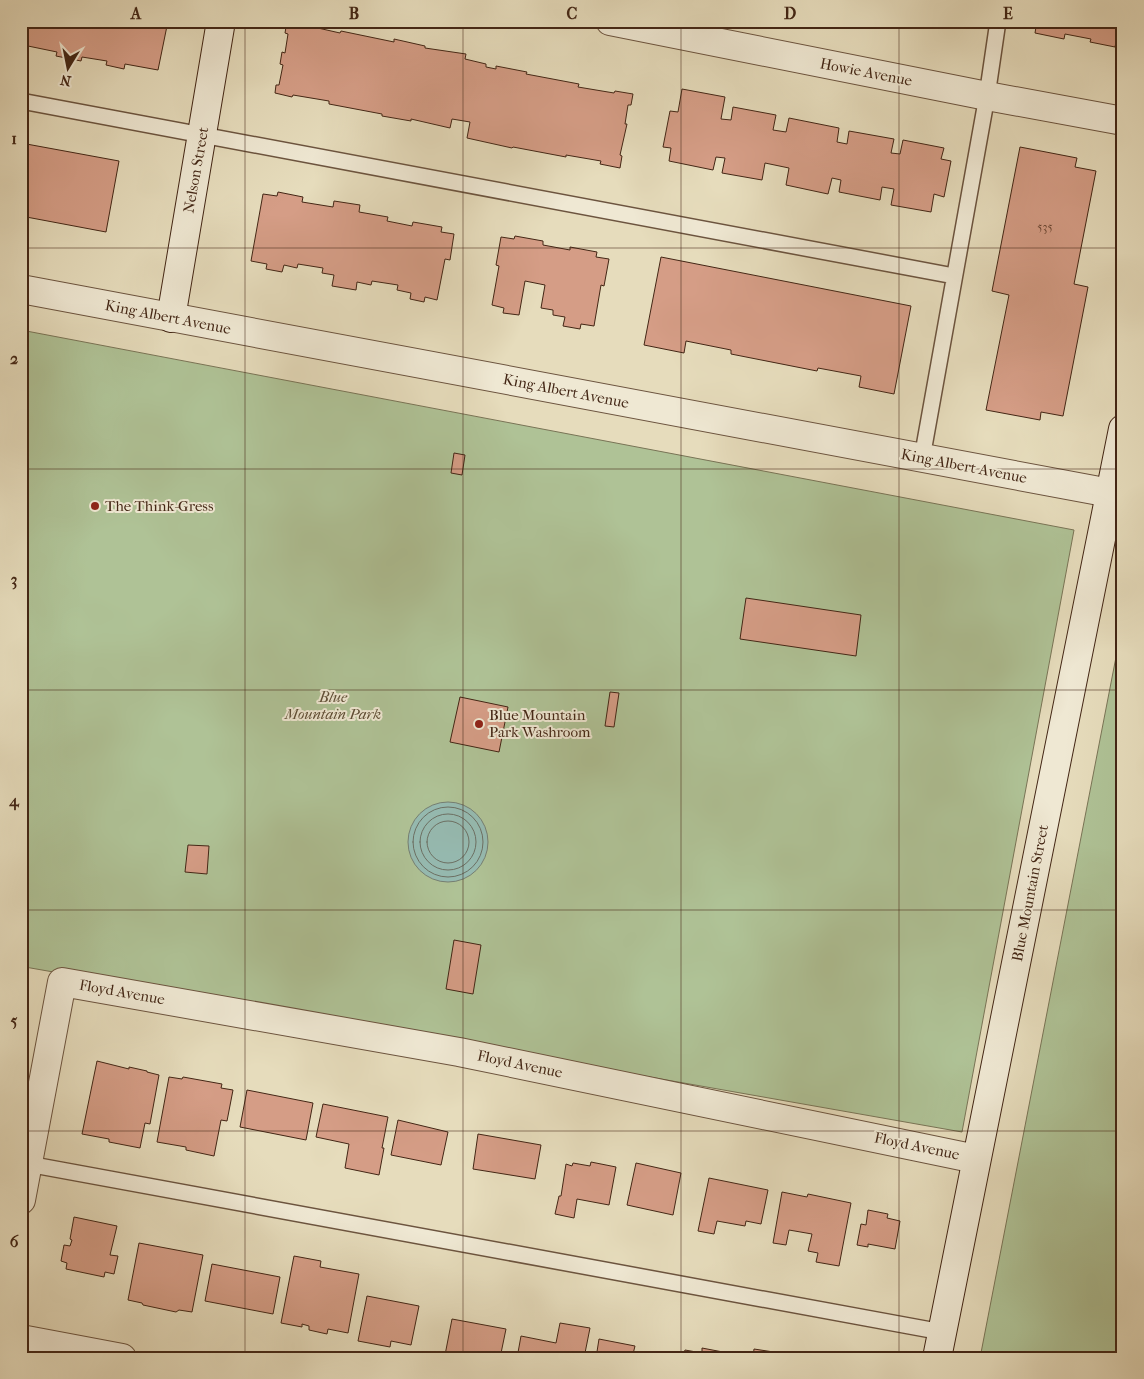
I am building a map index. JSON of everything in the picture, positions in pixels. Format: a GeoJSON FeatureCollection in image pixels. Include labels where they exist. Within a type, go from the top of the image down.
{"type":"FeatureCollection","features":[{"type":"Feature","properties":{"kind":"street","name":"Nelson Street"},"geometry":{"type":"LineString","coordinates":[[171,318],[221,21]]}},
{"type":"Feature","properties":{"kind":"street","name":"Howie Avenue"},"geometry":{"type":"LineString","coordinates":[[610,21],[1123,121]]}},
{"type":"Feature","properties":{"kind":"street","name":"King Albert Avenue"},"geometry":{"type":"LineString","coordinates":[[21,289],[1110,493]]}},
{"type":"Feature","properties":{"kind":"street","name":"Blue Mountain Street"},"geometry":{"type":"LineString","coordinates":[[940,1345],[1123,429]]}},
{"type":"Feature","properties":{"kind":"street","name":"Floyd Avenue"},"geometry":{"type":"LineString","coordinates":[[28,1164],[62,982],[460,1052],[976,1158]]}},
{"type":"Feature","properties":{"kind":"street"},"geometry":{"type":"LineString","coordinates":[[21,1200],[28,1164]]}},
{"type":"Feature","properties":{"kind":"street"},"geometry":{"type":"LineString","coordinates":[[21,1339],[122,1358]]}},
{"type":"Feature","properties":{"kind":"lane"},"geometry":{"type":"LineString","coordinates":[[922,458],[987,96],[998,21]]}},
{"type":"Feature","properties":{"kind":"lane"},"geometry":{"type":"LineString","coordinates":[[21,101],[954,276]]}},
{"type":"Feature","properties":{"kind":"lane"},"geometry":{"type":"LineString","coordinates":[[28,1164],[940,1345]]}},
{"type":"Feature","properties":{"kind":"green space","name":"Blue Mountain Park"},"geometry":{"type":"Polygon","coordinates":[[[21,330],[1074,530],[962,1132],[25,967],[21,986],[21,330]]]}},
{"type":"Feature","properties":{"kind":"green space"},"geometry":{"type":"Polygon","coordinates":[[[1123,621],[1123,1358],[980,1358],[1123,621]]]}},
{"type":"Feature","properties":{"kind":"water"},"geometry":{"type":"Polygon","coordinates":[[[448,802],[463,805],[476,814],[485,827],[488,842],[485,857],[476,870],[463,879],[448,882],[433,879],[420,870],[411,857],[408,842],[411,827],[420,814],[433,805],[448,802]]]}},
{"type":"Feature","properties":{"kind":"building"},"geometry":{"type":"Polygon","coordinates":[[[21,21],[168,21],[158,70],[125,64],[124,69],[106,65],[107,61],[82,57],[81,61],[56,56],[57,52],[28,46],[27,51],[21,50],[21,21]]]}},
{"type":"Feature","properties":{"kind":"building"},"geometry":{"type":"Polygon","coordinates":[[[287,21],[340,33],[341,31],[394,42],[394,39],[425,46],[425,48],[466,54],[465,59],[486,64],[486,67],[496,69],[496,66],[527,72],[526,74],[579,84],[578,87],[633,94],[631,105],[628,105],[625,124],[627,124],[620,155],[622,156],[620,168],[600,164],[601,161],[512,148],[467,138],[470,122],[452,119],[450,128],[411,119],[411,121],[382,116],[382,114],[329,104],[329,101],[275,93],[276,85],[279,85],[283,65],[280,64],[282,52],[285,53],[288,34],[285,33],[287,21]]]}},
{"type":"Feature","properties":{"kind":"building"},"geometry":{"type":"Polygon","coordinates":[[[1037,21],[1120,21],[1115,47],[1090,42],[1091,39],[1065,34],[1064,39],[1035,33],[1037,21]]]}},
{"type":"Feature","properties":{"kind":"building"},"geometry":{"type":"Polygon","coordinates":[[[682,89],[725,97],[721,119],[731,120],[733,107],[776,115],[773,130],[786,132],[789,118],[839,128],[837,142],[847,144],[849,131],[894,139],[891,153],[900,154],[903,140],[944,148],[941,159],[951,161],[944,197],[934,194],[931,212],[891,205],[894,189],[882,187],[880,200],[839,192],[841,180],[832,178],[828,194],[786,185],[789,168],[765,163],[762,180],[722,173],[725,158],[716,157],[713,170],[669,161],[671,148],[663,147],[670,111],[678,112],[682,89]]]}},
{"type":"Feature","properties":{"kind":"building"},"geometry":{"type":"Polygon","coordinates":[[[21,143],[119,161],[106,232],[21,216],[21,143]]]}},
{"type":"Feature","properties":{"kind":"building"},"geometry":{"type":"Polygon","coordinates":[[[1020,147],[1077,158],[1075,167],[1096,171],[1074,284],[1088,287],[1063,416],[1041,412],[1040,420],[986,410],[1009,295],[992,291],[1020,147]]]}},
{"type":"Feature","properties":{"kind":"building"},"geometry":{"type":"Polygon","coordinates":[[[278,192],[303,197],[302,202],[333,207],[334,201],[360,205],[359,212],[388,217],[387,221],[412,226],[413,222],[442,227],[441,232],[454,234],[450,260],[445,259],[437,300],[425,297],[424,302],[410,299],[411,293],[397,290],[398,285],[372,281],[371,285],[357,282],[356,290],[332,286],[334,275],[322,273],[323,268],[298,264],[297,268],[284,265],[282,272],[266,269],[267,264],[251,261],[263,194],[277,196],[278,192]]]}},
{"type":"Feature","properties":{"kind":"building"},"geometry":{"type":"Polygon","coordinates":[[[515,236],[543,241],[543,245],[597,252],[596,257],[609,259],[604,286],[601,285],[594,326],[581,324],[580,329],[563,326],[565,317],[553,315],[553,310],[541,308],[545,285],[525,281],[519,315],[503,313],[504,308],[492,305],[499,266],[496,265],[501,237],[514,239],[515,236]]]}},
{"type":"Feature","properties":{"kind":"building"},"geometry":{"type":"Polygon","coordinates":[[[661,257],[911,306],[894,394],[859,387],[861,376],[818,368],[817,371],[731,354],[731,350],[686,341],[684,353],[644,345],[661,257]]]}},
{"type":"Feature","properties":{"kind":"building"},"geometry":{"type":"Polygon","coordinates":[[[454,453],[465,455],[462,475],[451,473],[454,453]]]}},
{"type":"Feature","properties":{"kind":"building"},"geometry":{"type":"Polygon","coordinates":[[[746,598],[861,615],[856,656],[740,639],[746,598]]]}},
{"type":"Feature","properties":{"kind":"building"},"geometry":{"type":"Polygon","coordinates":[[[610,692],[619,693],[614,727],[605,726],[610,692]]]}},
{"type":"Feature","properties":{"kind":"building","name":"Blue Mountain Park Washroom"},"geometry":{"type":"Polygon","coordinates":[[[460,697],[508,707],[499,752],[450,742],[460,697]]]}},
{"type":"Feature","properties":{"kind":"building"},"geometry":{"type":"Polygon","coordinates":[[[188,845],[209,846],[207,874],[185,872],[188,845]]]}},
{"type":"Feature","properties":{"kind":"building"},"geometry":{"type":"Polygon","coordinates":[[[454,940],[481,945],[473,994],[446,989],[454,940]]]}},
{"type":"Feature","properties":{"kind":"building"},"geometry":{"type":"Polygon","coordinates":[[[97,1061],[159,1075],[150,1124],[145,1123],[140,1148],[82,1134],[97,1061]]]}},
{"type":"Feature","properties":{"kind":"building"},"geometry":{"type":"Polygon","coordinates":[[[169,1077],[182,1079],[183,1077],[222,1084],[221,1088],[233,1090],[227,1121],[221,1120],[214,1156],[186,1150],[186,1147],[157,1142],[169,1077]]]}},
{"type":"Feature","properties":{"kind":"building"},"geometry":{"type":"Polygon","coordinates":[[[247,1090],[313,1103],[306,1140],[240,1127],[247,1090]]]}},
{"type":"Feature","properties":{"kind":"building"},"geometry":{"type":"Polygon","coordinates":[[[323,1104],[388,1117],[379,1175],[345,1168],[349,1144],[316,1137],[323,1104]]]}},
{"type":"Feature","properties":{"kind":"building"},"geometry":{"type":"Polygon","coordinates":[[[398,1120],[448,1132],[441,1165],[391,1155],[398,1120]]]}},
{"type":"Feature","properties":{"kind":"building"},"geometry":{"type":"Polygon","coordinates":[[[478,1134],[541,1145],[535,1179],[473,1169],[478,1134]]]}},
{"type":"Feature","properties":{"kind":"building"},"geometry":{"type":"Polygon","coordinates":[[[591,1162],[616,1167],[609,1205],[577,1199],[574,1218],[555,1214],[559,1196],[561,1196],[566,1164],[572,1166],[573,1163],[590,1166],[591,1162]]]}},
{"type":"Feature","properties":{"kind":"building"},"geometry":{"type":"Polygon","coordinates":[[[636,1163],[681,1173],[673,1215],[627,1205],[636,1163]]]}},
{"type":"Feature","properties":{"kind":"building"},"geometry":{"type":"Polygon","coordinates":[[[709,1178],[768,1190],[761,1224],[746,1221],[745,1226],[717,1221],[714,1234],[698,1231],[709,1178]]]}},
{"type":"Feature","properties":{"kind":"building"},"geometry":{"type":"Polygon","coordinates":[[[782,1192],[807,1197],[808,1194],[851,1203],[839,1266],[816,1262],[818,1253],[808,1251],[812,1234],[789,1230],[786,1245],[773,1243],[782,1192]]]}},
{"type":"Feature","properties":{"kind":"building"},"geometry":{"type":"Polygon","coordinates":[[[868,1210],[888,1214],[887,1218],[900,1221],[895,1249],[868,1244],[868,1247],[857,1245],[861,1224],[866,1225],[868,1210]]]}},
{"type":"Feature","properties":{"kind":"building"},"geometry":{"type":"Polygon","coordinates":[[[74,1217],[117,1226],[110,1255],[118,1256],[114,1274],[105,1272],[104,1277],[66,1269],[67,1263],[61,1261],[64,1245],[70,1246],[72,1240],[70,1239],[74,1217]]]}},
{"type":"Feature","properties":{"kind":"building"},"geometry":{"type":"Polygon","coordinates":[[[139,1243],[203,1255],[192,1312],[179,1310],[176,1312],[128,1300],[139,1243]]]}},
{"type":"Feature","properties":{"kind":"building"},"geometry":{"type":"Polygon","coordinates":[[[294,1256],[321,1261],[320,1267],[359,1274],[348,1333],[328,1329],[327,1334],[309,1330],[309,1326],[302,1324],[302,1327],[281,1323],[294,1256]]]}},
{"type":"Feature","properties":{"kind":"building"},"geometry":{"type":"Polygon","coordinates":[[[212,1264],[280,1277],[273,1314],[205,1301],[212,1264]]]}},
{"type":"Feature","properties":{"kind":"building"},"geometry":{"type":"Polygon","coordinates":[[[367,1296],[419,1306],[411,1345],[391,1341],[390,1347],[358,1341],[367,1296]]]}},
{"type":"Feature","properties":{"kind":"building"},"geometry":{"type":"Polygon","coordinates":[[[452,1319],[506,1329],[500,1358],[458,1358],[445,1355],[452,1319]]]}},
{"type":"Feature","properties":{"kind":"building"},"geometry":{"type":"Polygon","coordinates":[[[560,1323],[590,1328],[584,1358],[517,1358],[521,1336],[556,1343],[560,1323]]]}},
{"type":"Feature","properties":{"kind":"building"},"geometry":{"type":"Polygon","coordinates":[[[599,1339],[635,1346],[633,1354],[652,1358],[596,1358],[599,1339]]]}},
{"type":"Feature","properties":{"kind":"building"},"geometry":{"type":"Polygon","coordinates":[[[702,1348],[728,1353],[727,1358],[682,1358],[685,1350],[702,1353],[702,1348]]]}},
{"type":"Feature","properties":{"kind":"building"},"geometry":{"type":"Polygon","coordinates":[[[754,1349],[780,1353],[779,1358],[753,1358],[754,1349]]]}},
{"type":"Feature","properties":{"kind":"place","name":"The Think-Gress"},"geometry":{"type":"Point","coordinates":[95,506]}},
{"type":"Feature","properties":{"kind":"place","name":"Blue Mountain Park Washroom"},"geometry":{"type":"Point","coordinates":[479,724]}}]}
